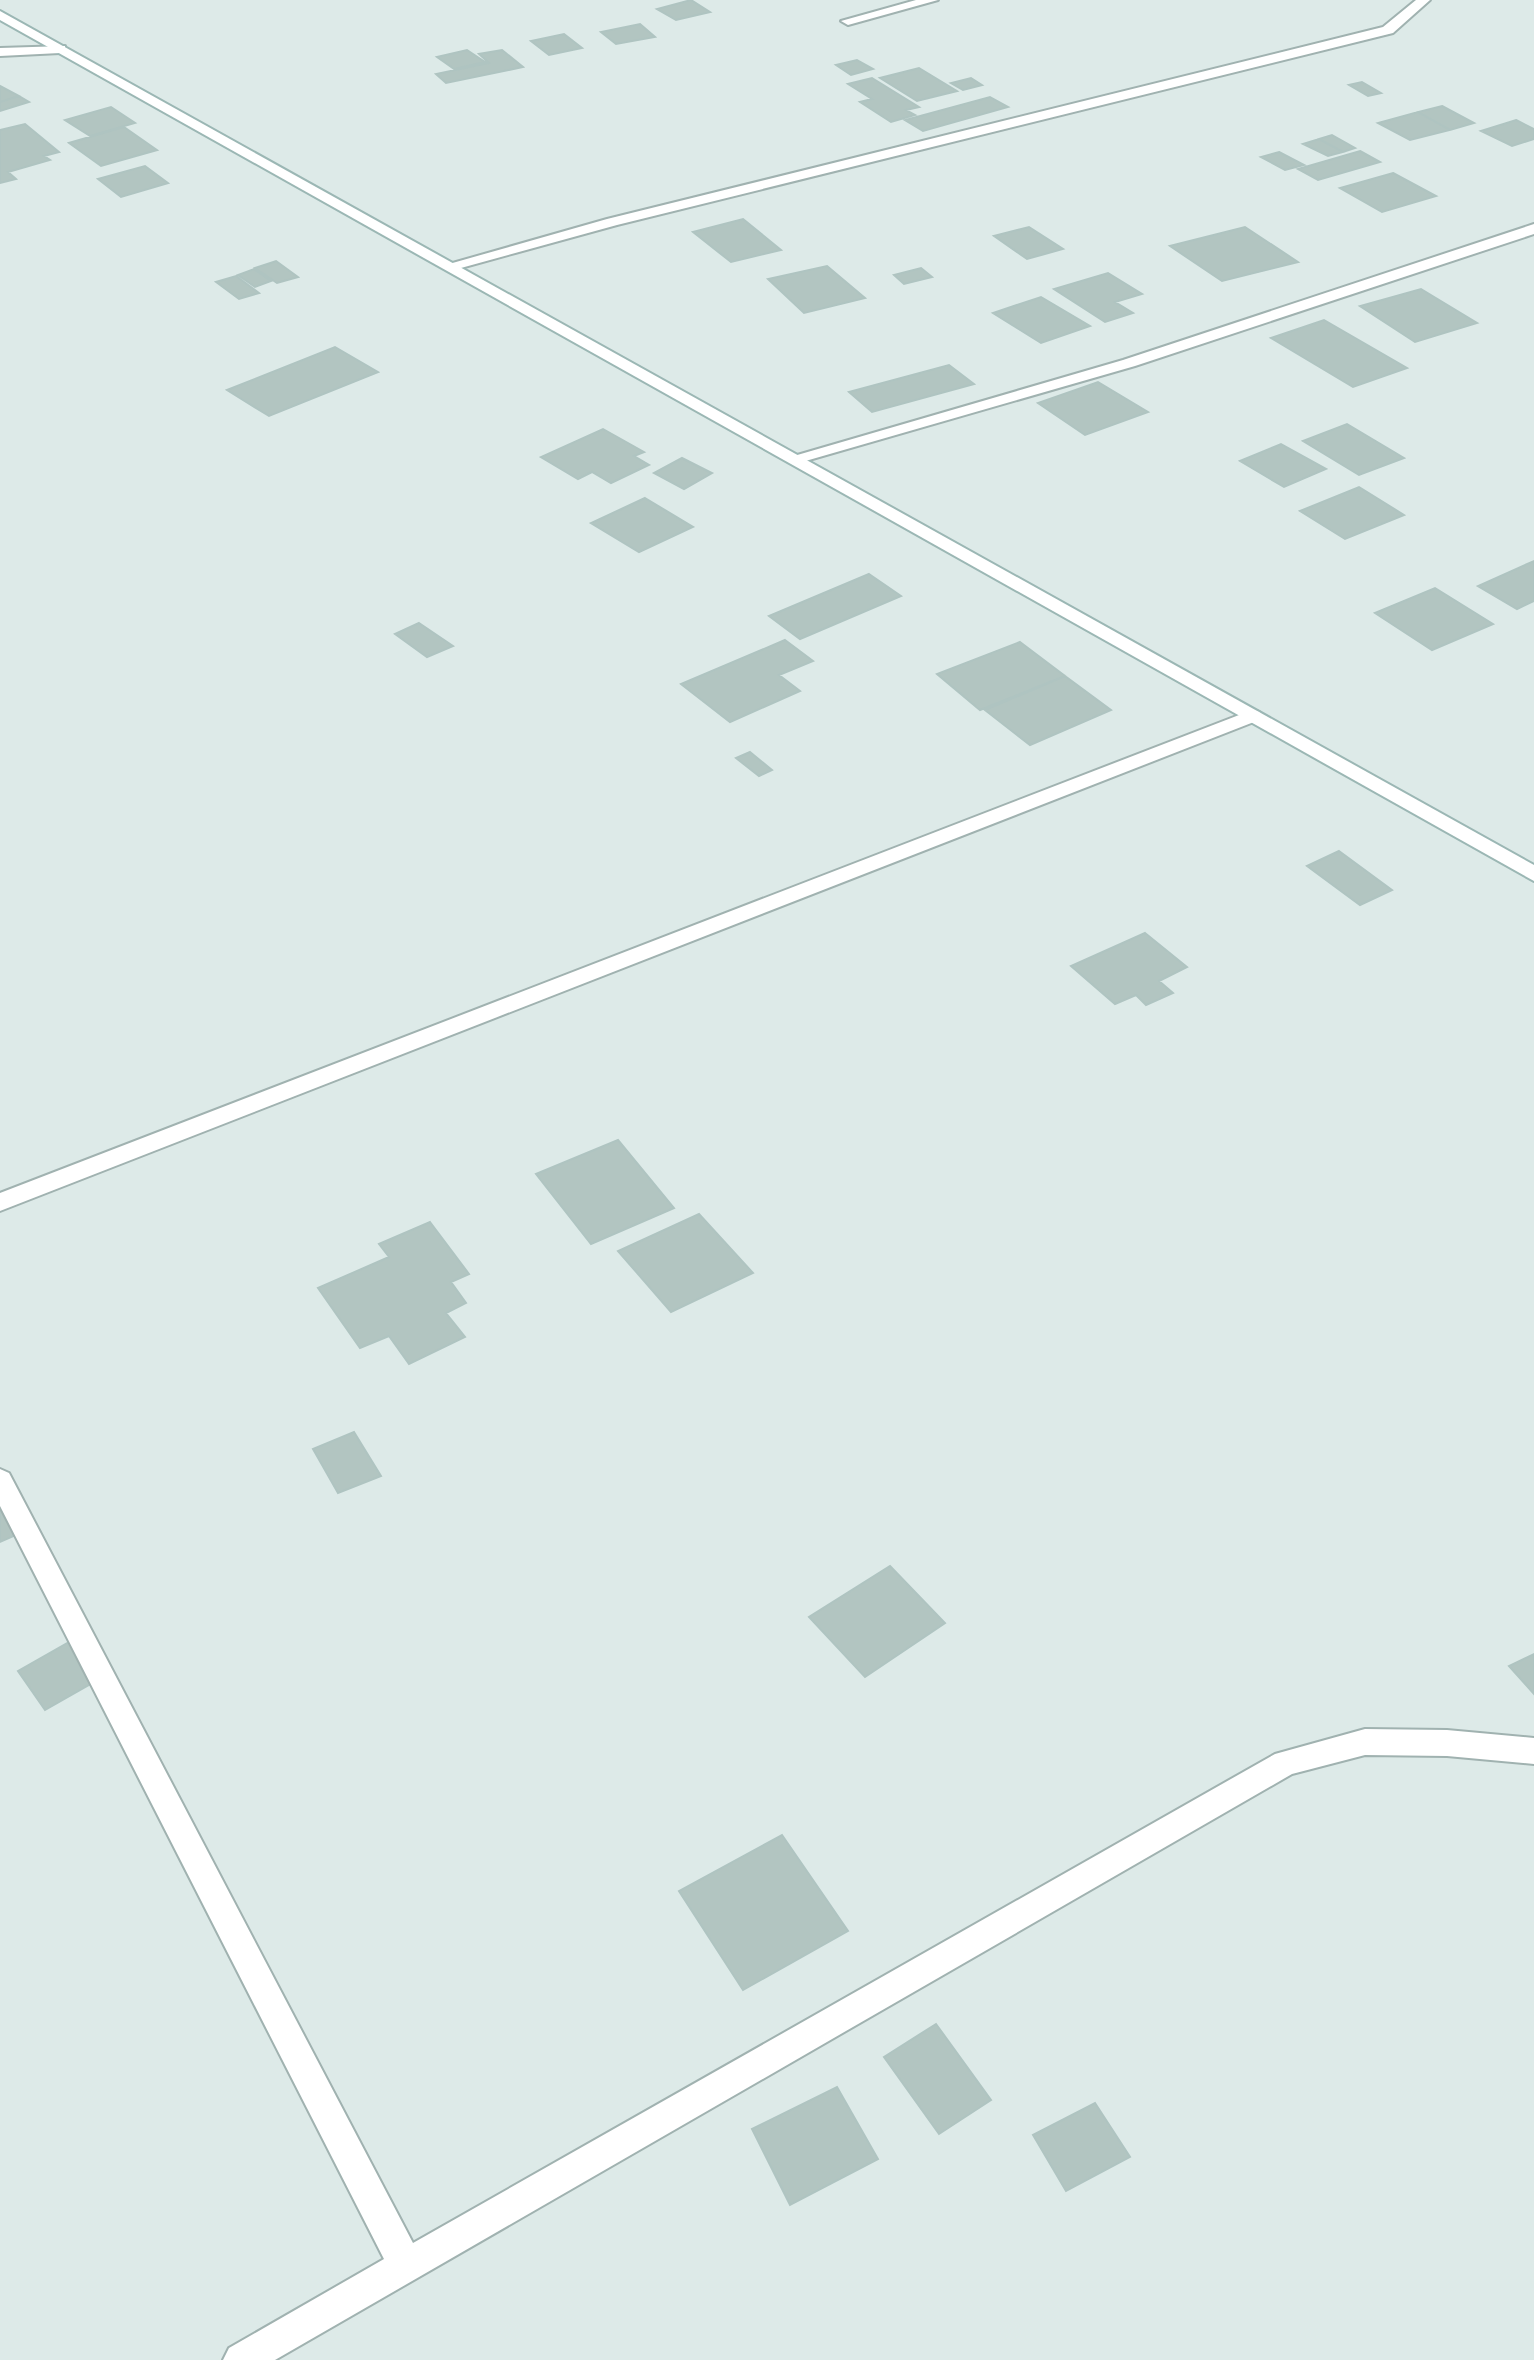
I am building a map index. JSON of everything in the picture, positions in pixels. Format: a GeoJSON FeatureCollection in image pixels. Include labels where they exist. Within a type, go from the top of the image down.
{"type":"FeatureCollection","features":[{"type":"Feature","properties":{"kind":"street"},"geometry":{"type":"LineString","coordinates":[[848,21],[932,0]]}},
{"type":"Feature","properties":{"kind":"street"},"geometry":{"type":"LineString","coordinates":[[450,266],[612,222],[1388,30],[1424,0]]}},
{"type":"Feature","properties":{"kind":"street"},"geometry":{"type":"LineString","coordinates":[[0,15],[1534,874]]}},
{"type":"Feature","properties":{"kind":"street"},"geometry":{"type":"LineString","coordinates":[[0,52],[60,49]]}},
{"type":"Feature","properties":{"kind":"street"},"geometry":{"type":"LineString","coordinates":[[796,458],[1129,363],[1534,229]]}},
{"type":"Feature","properties":{"kind":"street"},"geometry":{"type":"LineString","coordinates":[[0,1202],[1252,716]]}},
{"type":"Feature","properties":{"kind":"street"},"geometry":{"type":"LineString","coordinates":[[0,1480],[405,2264]]}},
{"type":"Feature","properties":{"kind":"street"},"geometry":{"type":"LineString","coordinates":[[241,2360],[1285,1763],[1365,1742],[1447,1743],[1534,1751]]}},
{"type":"Feature","properties":{"kind":"building"},"geometry":{"type":"Polygon","coordinates":[[[691,0],[710,12],[676,20],[657,9],[691,0]]]}},
{"type":"Feature","properties":{"kind":"building"},"geometry":{"type":"Polygon","coordinates":[[[640,24],[655,37],[616,44],[601,32],[640,24]]]}},
{"type":"Feature","properties":{"kind":"building"},"geometry":{"type":"Polygon","coordinates":[[[564,34],[582,48],[549,55],[531,41],[564,34]]]}},
{"type":"Feature","properties":{"kind":"building"},"geometry":{"type":"Polygon","coordinates":[[[467,50],[485,62],[454,69],[437,57],[467,50]]]}},
{"type":"Feature","properties":{"kind":"building"},"geometry":{"type":"Polygon","coordinates":[[[502,50],[523,67],[446,83],[436,74],[489,63],[479,54],[502,50]]]}},
{"type":"Feature","properties":{"kind":"building"},"geometry":{"type":"Polygon","coordinates":[[[857,60],[873,69],[851,75],[836,65],[857,60]]]}},
{"type":"Feature","properties":{"kind":"building"},"geometry":{"type":"Polygon","coordinates":[[[919,68],[957,91],[917,101],[880,78],[919,68]]]}},
{"type":"Feature","properties":{"kind":"building"},"geometry":{"type":"Polygon","coordinates":[[[872,78],[919,107],[906,110],[915,115],[891,122],[860,102],[872,99],[848,84],[872,78]]]}},
{"type":"Feature","properties":{"kind":"building"},"geometry":{"type":"Polygon","coordinates":[[[971,78],[982,85],[963,90],[951,83],[971,78]]]}},
{"type":"Feature","properties":{"kind":"building"},"geometry":{"type":"Polygon","coordinates":[[[1362,82],[1381,93],[1368,96],[1349,85],[1362,82]]]}},
{"type":"Feature","properties":{"kind":"building"},"geometry":{"type":"Polygon","coordinates":[[[0,86],[19,96],[0,102],[0,86]]]}},
{"type":"Feature","properties":{"kind":"building"},"geometry":{"type":"Polygon","coordinates":[[[19,96],[29,102],[0,111],[0,102],[19,96]]]}},
{"type":"Feature","properties":{"kind":"building"},"geometry":{"type":"Polygon","coordinates":[[[990,97],[1008,107],[923,131],[905,120],[990,97]]]}},
{"type":"Feature","properties":{"kind":"building"},"geometry":{"type":"Polygon","coordinates":[[[1442,106],[1474,123],[1450,130],[1418,112],[1442,106]]]}},
{"type":"Feature","properties":{"kind":"building"},"geometry":{"type":"Polygon","coordinates":[[[111,107],[135,123],[90,136],[65,120],[111,107]]]}},
{"type":"Feature","properties":{"kind":"building"},"geometry":{"type":"Polygon","coordinates":[[[1418,112],[1450,130],[1410,140],[1378,123],[1418,112]]]}},
{"type":"Feature","properties":{"kind":"building"},"geometry":{"type":"Polygon","coordinates":[[[1516,120],[1534,129],[1534,139],[1512,146],[1481,131],[1516,120]]]}},
{"type":"Feature","properties":{"kind":"building"},"geometry":{"type":"Polygon","coordinates":[[[25,124],[59,152],[44,156],[50,160],[8,172],[16,179],[0,183],[0,130],[25,124]]]}},
{"type":"Feature","properties":{"kind":"building"},"geometry":{"type":"Polygon","coordinates":[[[124,127],[157,150],[101,166],[69,143],[124,127]]]}},
{"type":"Feature","properties":{"kind":"building"},"geometry":{"type":"Polygon","coordinates":[[[1332,135],[1355,148],[1343,152],[1319,139],[1332,135]]]}},
{"type":"Feature","properties":{"kind":"building"},"geometry":{"type":"Polygon","coordinates":[[[1319,139],[1343,152],[1328,156],[1303,144],[1319,139]]]}},
{"type":"Feature","properties":{"kind":"building"},"geometry":{"type":"Polygon","coordinates":[[[1360,151],[1380,162],[1318,180],[1298,169],[1360,151]]]}},
{"type":"Feature","properties":{"kind":"building"},"geometry":{"type":"Polygon","coordinates":[[[1279,152],[1304,165],[1285,170],[1261,157],[1279,152]]]}},
{"type":"Feature","properties":{"kind":"building"},"geometry":{"type":"Polygon","coordinates":[[[145,166],[168,183],[121,197],[98,179],[145,166]]]}},
{"type":"Feature","properties":{"kind":"building"},"geometry":{"type":"Polygon","coordinates":[[[1393,173],[1436,196],[1382,212],[1340,188],[1393,173]]]}},
{"type":"Feature","properties":{"kind":"building"},"geometry":{"type":"Polygon","coordinates":[[[743,219],[781,250],[731,262],[693,232],[743,219]]]}},
{"type":"Feature","properties":{"kind":"building"},"geometry":{"type":"Polygon","coordinates":[[[1029,227],[1063,249],[1027,259],[994,236],[1029,227]]]}},
{"type":"Feature","properties":{"kind":"building"},"geometry":{"type":"Polygon","coordinates":[[[1245,227],[1298,262],[1222,281],[1170,246],[1245,227]]]}},
{"type":"Feature","properties":{"kind":"building"},"geometry":{"type":"Polygon","coordinates":[[[276,261],[298,277],[277,283],[255,268],[276,261]]]}},
{"type":"Feature","properties":{"kind":"building"},"geometry":{"type":"Polygon","coordinates":[[[827,266],[865,298],[804,313],[768,279],[827,266]]]}},
{"type":"Feature","properties":{"kind":"building"},"geometry":{"type":"Polygon","coordinates":[[[921,268],[932,277],[904,284],[894,275],[921,268]]]}},
{"type":"Feature","properties":{"kind":"building"},"geometry":{"type":"Polygon","coordinates":[[[254,269],[271,281],[255,287],[238,275],[254,269]]]}},
{"type":"Feature","properties":{"kind":"building"},"geometry":{"type":"Polygon","coordinates":[[[1108,273],[1142,294],[1115,302],[1133,313],[1105,322],[1054,289],[1108,273]]]}},
{"type":"Feature","properties":{"kind":"building"},"geometry":{"type":"Polygon","coordinates":[[[236,276],[259,293],[239,299],[216,282],[236,276]]]}},
{"type":"Feature","properties":{"kind":"building"},"geometry":{"type":"Polygon","coordinates":[[[1421,289],[1477,323],[1415,342],[1360,306],[1421,289]]]}},
{"type":"Feature","properties":{"kind":"building"},"geometry":{"type":"Polygon","coordinates":[[[1041,297],[1090,326],[1041,343],[993,313],[1041,297]]]}},
{"type":"Feature","properties":{"kind":"building"},"geometry":{"type":"Polygon","coordinates":[[[1324,320],[1407,368],[1353,387],[1271,338],[1324,320]]]}},
{"type":"Feature","properties":{"kind":"building"},"geometry":{"type":"Polygon","coordinates":[[[335,347],[378,372],[269,416],[227,390],[335,347]]]}},
{"type":"Feature","properties":{"kind":"building"},"geometry":{"type":"Polygon","coordinates":[[[949,365],[974,384],[872,412],[849,392],[949,365]]]}},
{"type":"Feature","properties":{"kind":"building"},"geometry":{"type":"Polygon","coordinates":[[[1098,382],[1148,412],[1085,435],[1038,403],[1098,382]]]}},
{"type":"Feature","properties":{"kind":"building"},"geometry":{"type":"Polygon","coordinates":[[[1347,424],[1404,458],[1359,475],[1303,441],[1347,424]]]}},
{"type":"Feature","properties":{"kind":"building"},"geometry":{"type":"Polygon","coordinates":[[[603,429],[644,452],[634,456],[649,465],[611,483],[592,472],[578,479],[541,457],[603,429]]]}},
{"type":"Feature","properties":{"kind":"building"},"geometry":{"type":"Polygon","coordinates":[[[1281,444],[1326,469],[1284,487],[1240,461],[1281,444]]]}},
{"type":"Feature","properties":{"kind":"building"},"geometry":{"type":"Polygon","coordinates":[[[682,458],[712,473],[684,489],[654,473],[682,458]]]}},
{"type":"Feature","properties":{"kind":"building"},"geometry":{"type":"Polygon","coordinates":[[[1359,487],[1404,515],[1345,539],[1300,511],[1359,487]]]}},
{"type":"Feature","properties":{"kind":"building"},"geometry":{"type":"Polygon","coordinates":[[[645,498],[693,527],[639,552],[591,523],[645,498]]]}},
{"type":"Feature","properties":{"kind":"building"},"geometry":{"type":"Polygon","coordinates":[[[1534,561],[1534,601],[1517,609],[1478,586],[1534,561]]]}},
{"type":"Feature","properties":{"kind":"building"},"geometry":{"type":"Polygon","coordinates":[[[869,574],[901,596],[800,639],[769,616],[869,574]]]}},
{"type":"Feature","properties":{"kind":"building"},"geometry":{"type":"Polygon","coordinates":[[[1435,588],[1493,624],[1432,650],[1375,613],[1435,588]]]}},
{"type":"Feature","properties":{"kind":"building"},"geometry":{"type":"Polygon","coordinates":[[[419,623],[453,646],[427,657],[395,634],[419,623]]]}},
{"type":"Feature","properties":{"kind":"building"},"geometry":{"type":"Polygon","coordinates":[[[785,640],[813,661],[779,675],[800,691],[730,722],[681,684],[785,640]]]}},
{"type":"Feature","properties":{"kind":"building"},"geometry":{"type":"Polygon","coordinates":[[[1020,642],[1065,676],[980,710],[937,674],[1020,642]]]}},
{"type":"Feature","properties":{"kind":"building"},"geometry":{"type":"Polygon","coordinates":[[[1065,676],[1111,710],[1030,745],[985,710],[1065,676]]]}},
{"type":"Feature","properties":{"kind":"building"},"geometry":{"type":"Polygon","coordinates":[[[750,752],[772,770],[759,776],[736,758],[750,752]]]}},
{"type":"Feature","properties":{"kind":"building"},"geometry":{"type":"Polygon","coordinates":[[[1339,851],[1392,890],[1360,905],[1307,866],[1339,851]]]}},
{"type":"Feature","properties":{"kind":"building"},"geometry":{"type":"Polygon","coordinates":[[[1145,933],[1187,967],[1159,981],[1173,993],[1146,1005],[1136,995],[1115,1004],[1071,966],[1145,933]]]}},
{"type":"Feature","properties":{"kind":"building"},"geometry":{"type":"Polygon","coordinates":[[[618,1140],[674,1208],[591,1244],[536,1174],[618,1140]]]}},
{"type":"Feature","properties":{"kind":"building"},"geometry":{"type":"Polygon","coordinates":[[[699,1214],[753,1273],[671,1312],[618,1251],[699,1214]]]}},
{"type":"Feature","properties":{"kind":"building"},"geometry":{"type":"Polygon","coordinates":[[[430,1222],[469,1274],[451,1282],[466,1303],[446,1313],[465,1337],[409,1364],[389,1336],[360,1348],[318,1288],[389,1257],[379,1244],[430,1222]]]}},
{"type":"Feature","properties":{"kind":"building"},"geometry":{"type":"Polygon","coordinates":[[[354,1432],[381,1476],[338,1493],[313,1449],[354,1432]]]}},
{"type":"Feature","properties":{"kind":"building"},"geometry":{"type":"Polygon","coordinates":[[[0,1501],[18,1534],[0,1542],[0,1501]]]}},
{"type":"Feature","properties":{"kind":"building"},"geometry":{"type":"Polygon","coordinates":[[[890,1566],[945,1623],[865,1677],[809,1617],[890,1566]]]}},
{"type":"Feature","properties":{"kind":"building"},"geometry":{"type":"Polygon","coordinates":[[[69,1642],[96,1681],[45,1710],[18,1671],[69,1642]]]}},
{"type":"Feature","properties":{"kind":"building"},"geometry":{"type":"Polygon","coordinates":[[[1534,1654],[1534,1694],[1509,1666],[1534,1654]]]}},
{"type":"Feature","properties":{"kind":"building"},"geometry":{"type":"Polygon","coordinates":[[[782,1835],[848,1931],[743,1990],[679,1891],[782,1835]]]}},
{"type":"Feature","properties":{"kind":"building"},"geometry":{"type":"Polygon","coordinates":[[[936,2024],[991,2100],[939,2134],[884,2057],[936,2024]]]}},
{"type":"Feature","properties":{"kind":"building"},"geometry":{"type":"Polygon","coordinates":[[[837,2087],[878,2159],[790,2205],[752,2129],[837,2087]]]}},
{"type":"Feature","properties":{"kind":"building"},"geometry":{"type":"Polygon","coordinates":[[[1095,2103],[1130,2157],[1066,2191],[1033,2135],[1095,2103]]]}}]}
